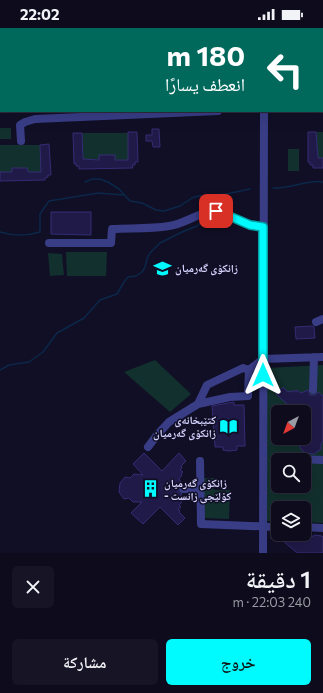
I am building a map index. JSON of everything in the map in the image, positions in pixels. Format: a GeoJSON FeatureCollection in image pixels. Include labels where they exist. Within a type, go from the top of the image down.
{"type":"FeatureCollection","features":[{"type":"Feature","properties":{"kind":"street"},"geometry":{"type":"LineString","coordinates":[[21,141],[20,125],[35,119],[195,112]]}},
{"type":"Feature","properties":{"kind":"street"},"geometry":{"type":"LineString","coordinates":[[262,553],[264,112]]}},
{"type":"Feature","properties":{"kind":"street"},"geometry":{"type":"LineString","coordinates":[[49,243],[111,243],[112,229],[170,226],[216,211],[250,225],[263,227]]}},
{"type":"Feature","properties":{"kind":"street"},"geometry":{"type":"LineString","coordinates":[[313,390],[314,357]]}},
{"type":"Feature","properties":{"kind":"street"},"geometry":{"type":"LineString","coordinates":[[148,447],[169,422],[198,404],[230,397],[248,396],[249,370],[263,359],[323,357]]}},
{"type":"Feature","properties":{"kind":"street"},"geometry":{"type":"LineString","coordinates":[[198,404],[207,385],[243,368],[249,370]]}},
{"type":"Feature","properties":{"kind":"street"},"geometry":{"type":"LineString","coordinates":[[311,460],[323,460]]}},
{"type":"Feature","properties":{"kind":"street"},"geometry":{"type":"LineString","coordinates":[[200,461],[201,524],[271,527]]}},
{"type":"Feature","properties":{"kind":"street"},"geometry":{"type":"LineString","coordinates":[[183,489],[200,489]]}},
{"type":"Feature","properties":{"kind":"street"},"geometry":{"type":"LineString","coordinates":[[311,528],[321,530]]}},
{"type":"Feature","properties":{"kind":"green space"},"geometry":{"type":"Polygon","coordinates":[[[0,128],[11,128],[11,139],[0,139],[0,128]]]}},
{"type":"Feature","properties":{"kind":"green space"},"geometry":{"type":"Polygon","coordinates":[[[316,132],[323,132],[323,158],[318,158],[316,132]]]}},
{"type":"Feature","properties":{"kind":"green space"},"geometry":{"type":"Polygon","coordinates":[[[82,133],[128,133],[128,160],[83,159],[82,133]]]}},
{"type":"Feature","properties":{"kind":"green space"},"geometry":{"type":"Polygon","coordinates":[[[0,145],[40,145],[41,172],[0,172],[0,145]]]}},
{"type":"Feature","properties":{"kind":"green space"},"geometry":{"type":"Polygon","coordinates":[[[288,149],[299,149],[299,171],[288,171],[288,149]]]}},
{"type":"Feature","properties":{"kind":"green space"},"geometry":{"type":"Polygon","coordinates":[[[66,252],[107,252],[106,276],[67,276],[66,252]]]}},
{"type":"Feature","properties":{"kind":"green space"},"geometry":{"type":"Polygon","coordinates":[[[48,253],[62,254],[64,275],[50,276],[48,253]]]}},
{"type":"Feature","properties":{"kind":"green space"},"geometry":{"type":"Polygon","coordinates":[[[155,360],[191,394],[170,412],[124,372],[155,360]]]}},
{"type":"Feature","properties":{"kind":"green space"},"geometry":{"type":"Polygon","coordinates":[[[323,365],[323,523],[311,522],[311,501],[271,501],[271,521],[267,521],[267,368],[323,365]]]}},
{"type":"Feature","properties":{"kind":"green space"},"geometry":{"type":"Polygon","coordinates":[[[204,478],[214,478],[214,490],[230,490],[229,519],[203,518],[204,478]]]}},
{"type":"Feature","properties":{"kind":"building"},"geometry":{"type":"Polygon","coordinates":[[[152,129],[159,129],[160,147],[153,147],[152,141],[146,141],[146,135],[152,135],[152,129]]]}},
{"type":"Feature","properties":{"kind":"building"},"geometry":{"type":"Polygon","coordinates":[[[128,132],[137,132],[138,162],[135,162],[135,165],[132,165],[133,168],[79,169],[79,166],[76,166],[76,163],[74,164],[73,133],[82,133],[83,159],[99,160],[99,155],[115,155],[115,160],[128,160],[128,132]]]}},
{"type":"Feature","properties":{"kind":"building"},"geometry":{"type":"Polygon","coordinates":[[[308,132],[316,132],[318,158],[323,158],[323,168],[313,168],[313,165],[310,165],[310,162],[308,162],[308,132]]]}},
{"type":"Feature","properties":{"kind":"building"},"geometry":{"type":"Polygon","coordinates":[[[49,144],[51,175],[48,175],[45,180],[0,181],[0,172],[12,172],[12,168],[27,168],[28,172],[41,172],[40,145],[49,144]]]}},
{"type":"Feature","properties":{"kind":"building"},"geometry":{"type":"Polygon","coordinates":[[[51,212],[91,212],[91,235],[51,234],[51,212]]]}},
{"type":"Feature","properties":{"kind":"building"},"geometry":{"type":"Polygon","coordinates":[[[313,326],[315,338],[296,339],[295,327],[313,326]]]}},
{"type":"Feature","properties":{"kind":"building"},"geometry":{"type":"Polygon","coordinates":[[[283,387],[288,392],[292,392],[294,390],[296,392],[297,390],[301,393],[308,390],[310,395],[315,395],[318,392],[323,396],[323,441],[321,444],[321,449],[314,454],[305,453],[300,448],[300,445],[311,445],[311,405],[288,405],[276,394],[283,387]]]}},
{"type":"Feature","properties":{"kind":"building","name":"کتێبخانەی زانکۆی گەرمیان"},"geometry":{"type":"Polygon","coordinates":[[[234,402],[234,405],[244,405],[245,446],[237,446],[237,450],[229,451],[223,450],[223,447],[215,447],[212,406],[234,402]]]}},
{"type":"Feature","properties":{"kind":"building","name":"زانکۆی گەرمیان - کۆلێجی زانست"},"geometry":{"type":"Polygon","coordinates":[[[144,453],[162,471],[179,453],[186,461],[181,466],[182,468],[180,470],[183,472],[179,479],[182,484],[178,486],[178,492],[182,494],[178,499],[182,502],[179,505],[181,507],[178,509],[185,518],[178,525],[160,507],[143,524],[131,513],[142,502],[133,502],[129,498],[124,499],[119,492],[120,483],[125,477],[130,478],[134,474],[143,475],[133,464],[144,453]]]}},
{"type":"Feature","properties":{"kind":"building"},"geometry":{"type":"Polygon","coordinates":[[[315,535],[323,537],[323,553],[297,553],[283,541],[311,541],[311,537],[315,535]]]}},
{"type":"Feature","properties":{"kind":"waterway"},"geometry":{"type":"LineString","coordinates":[[85,182],[92,179],[100,179],[119,189],[130,201],[142,203],[156,210],[164,211],[180,206],[198,196],[226,194],[250,189]]}},
{"type":"Feature","properties":{"kind":"waterway"},"geometry":{"type":"LineString","coordinates":[[273,188],[318,181],[323,182]]}},
{"type":"Feature","properties":{"kind":"waterway"},"geometry":{"type":"LineString","coordinates":[[0,232],[20,235],[40,232],[40,214],[49,201],[98,193],[124,195]]}},
{"type":"Feature","properties":{"kind":"waterway"},"geometry":{"type":"LineString","coordinates":[[213,207],[223,194]]}},
{"type":"Feature","properties":{"kind":"waterway"},"geometry":{"type":"LineString","coordinates":[[0,370],[9,365],[29,362],[43,352],[57,333],[84,318],[100,300],[117,294],[128,277],[136,276],[142,272],[150,253],[160,243],[197,226],[209,215]]}},
{"type":"Feature","properties":{"kind":"place","name":"زانکۆی گەرمیان"},"geometry":{"type":"Point","coordinates":[162,268]}},
{"type":"Feature","properties":{"kind":"place","name":"کتێبخانەی زانکۆی گەرمیان"},"geometry":{"type":"Point","coordinates":[229,426]}},
{"type":"Feature","properties":{"kind":"place","name":"زانکۆی گەرمیان - کۆلێجی زانست"},"geometry":{"type":"Point","coordinates":[151,489]}},
{"type":"Feature","properties":{"kind":"route"},"geometry":{"type":"LineString","coordinates":[[216,211],[250,225],[263,227],[263,375]]}}]}
